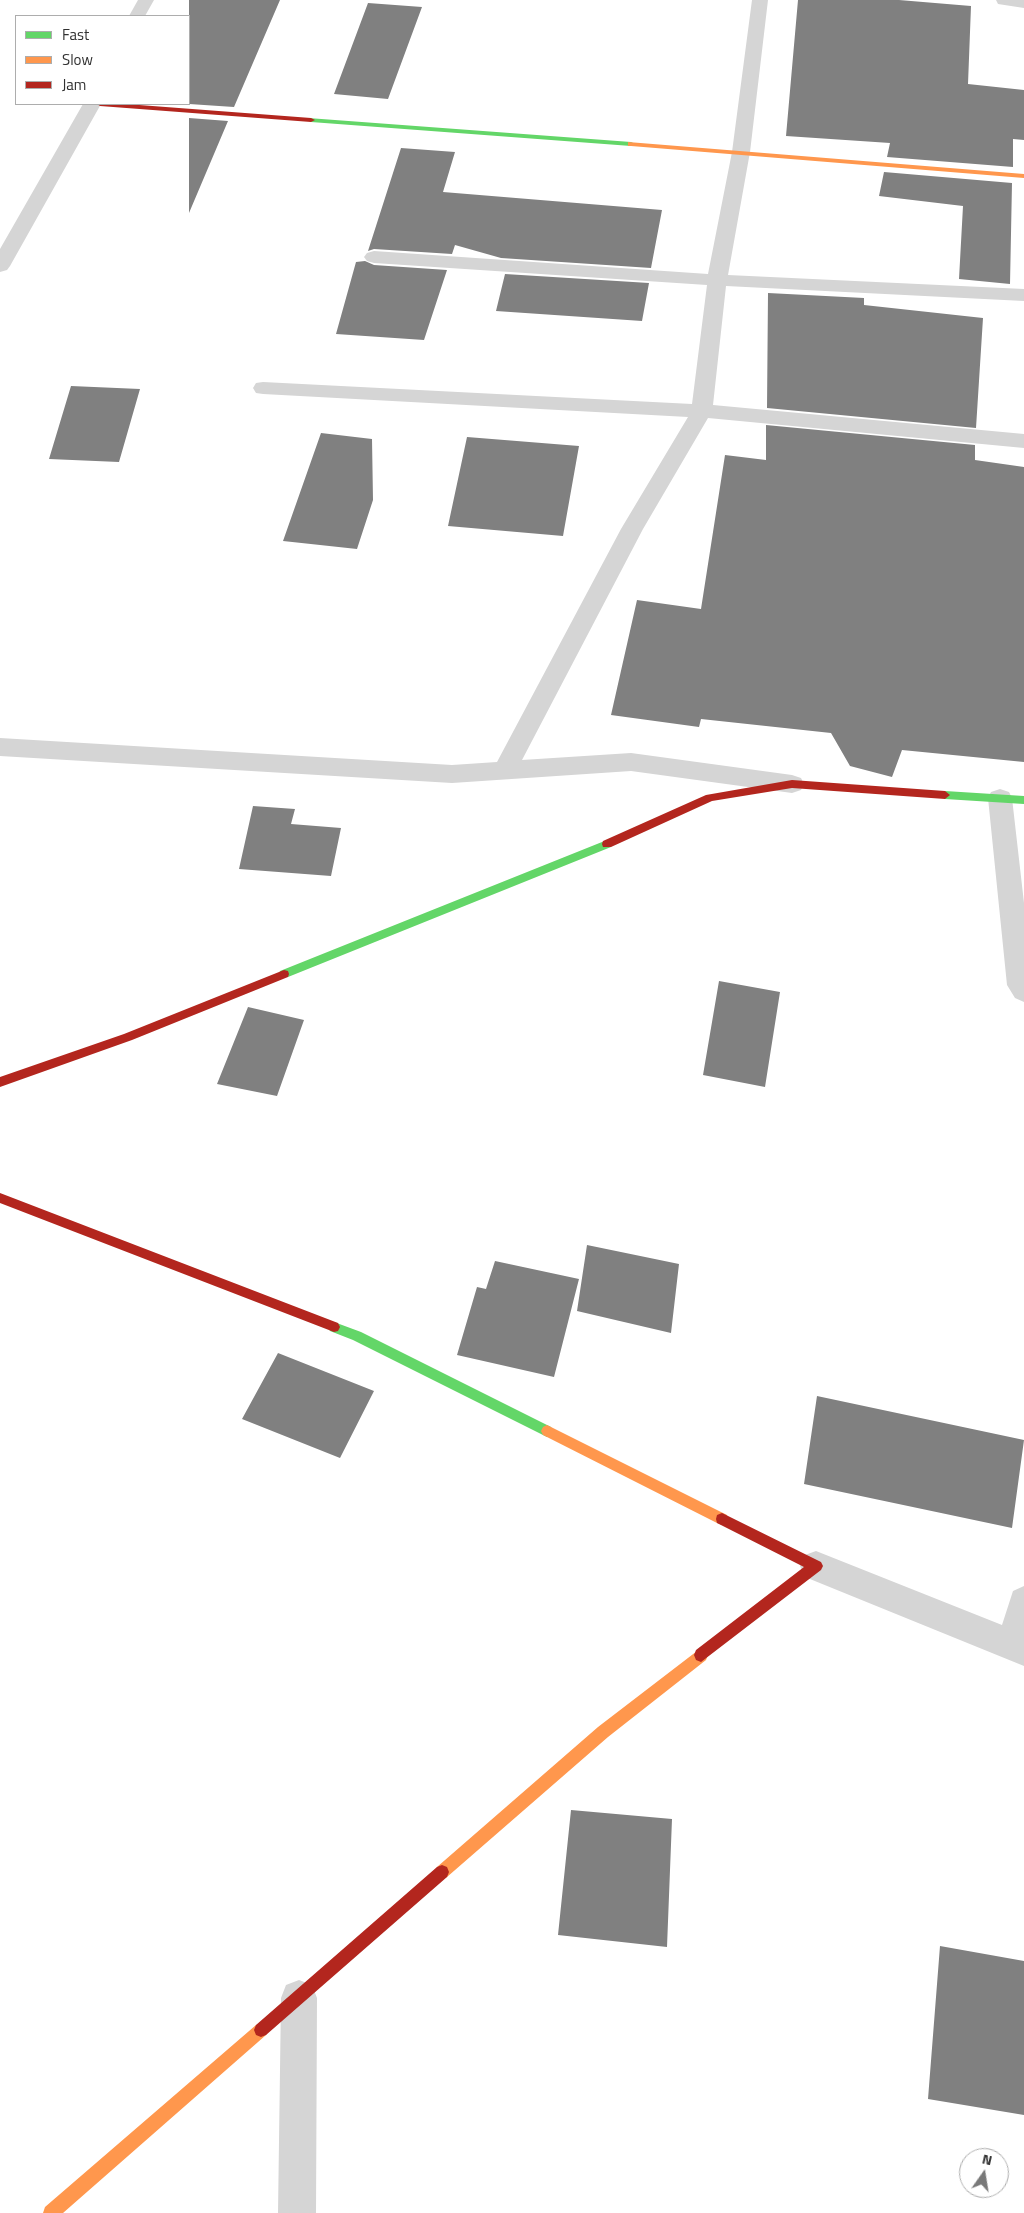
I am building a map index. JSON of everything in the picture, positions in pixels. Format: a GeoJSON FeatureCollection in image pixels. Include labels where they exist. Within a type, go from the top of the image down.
{"type":"FeatureCollection","features":[{"type":"Feature","properties":{"kind":"street"},"geometry":{"type":"LineString","coordinates":[[138,15],[146,0]]}},
{"type":"Feature","properties":{"kind":"street"},"geometry":{"type":"LineString","coordinates":[[505,770],[632,529],[702,411],[717,280],[741,152],[760,0]]}},
{"type":"Feature","properties":{"kind":"street"},"geometry":{"type":"LineString","coordinates":[[1004,0],[1024,3]]}},
{"type":"Feature","properties":{"kind":"street"},"geometry":{"type":"LineString","coordinates":[[0,266],[91,105]]}},
{"type":"Feature","properties":{"kind":"street"},"geometry":{"type":"LineString","coordinates":[[113,105],[741,152],[1024,176]]}},
{"type":"Feature","properties":{"kind":"street"},"geometry":{"type":"LineString","coordinates":[[374,257],[717,280],[1024,295]]}},
{"type":"Feature","properties":{"kind":"street"},"geometry":{"type":"LineString","coordinates":[[263,388],[702,411],[1024,441]]}},
{"type":"Feature","properties":{"kind":"street"},"geometry":{"type":"LineString","coordinates":[[0,747],[452,774],[631,762],[792,784],[1012,799],[1020,985],[1024,991]]}},
{"type":"Feature","properties":{"kind":"street"},"geometry":{"type":"LineString","coordinates":[[0,1082],[128,1037],[586,852],[710,798],[792,784]]}},
{"type":"Feature","properties":{"kind":"street"},"geometry":{"type":"LineString","coordinates":[[0,1198],[357,1336],[816,1566],[1019,1648],[1024,1602]]}},
{"type":"Feature","properties":{"kind":"street"},"geometry":{"type":"LineString","coordinates":[[51,2213],[603,1732],[816,1566]]}},
{"type":"Feature","properties":{"kind":"street"},"geometry":{"type":"LineString","coordinates":[[297,2213],[299,1998]]}},
{"type":"Feature","properties":{"kind":"building"},"geometry":{"type":"Polygon","coordinates":[[[189,0],[280,0],[234,107],[190,104],[189,0]]]}},
{"type":"Feature","properties":{"kind":"building"},"geometry":{"type":"Polygon","coordinates":[[[798,0],[899,0],[971,6],[968,84],[1024,90],[1024,140],[1013,139],[1013,167],[887,157],[890,143],[786,136],[798,0]]]}},
{"type":"Feature","properties":{"kind":"building"},"geometry":{"type":"Polygon","coordinates":[[[368,3],[422,7],[388,99],[334,94],[368,3]]]}},
{"type":"Feature","properties":{"kind":"building"},"geometry":{"type":"Polygon","coordinates":[[[189,118],[228,121],[189,213],[189,118]]]}},
{"type":"Feature","properties":{"kind":"building"},"geometry":{"type":"Polygon","coordinates":[[[401,148],[455,152],[443,192],[662,210],[651,268],[501,258],[455,245],[452,254],[374,249],[368,251],[401,148]]]}},
{"type":"Feature","properties":{"kind":"building"},"geometry":{"type":"Polygon","coordinates":[[[884,172],[1012,183],[1010,284],[959,279],[963,206],[879,196],[884,172]]]}},
{"type":"Feature","properties":{"kind":"building"},"geometry":{"type":"Polygon","coordinates":[[[365,261],[374,265],[447,270],[424,340],[336,334],[356,262],[365,261]]]}},
{"type":"Feature","properties":{"kind":"building"},"geometry":{"type":"Polygon","coordinates":[[[505,274],[649,283],[642,321],[496,311],[505,274]]]}},
{"type":"Feature","properties":{"kind":"building"},"geometry":{"type":"Polygon","coordinates":[[[768,293],[864,298],[864,305],[983,318],[976,428],[767,408],[768,293]]]}},
{"type":"Feature","properties":{"kind":"building"},"geometry":{"type":"Polygon","coordinates":[[[71,386],[140,389],[119,462],[49,459],[71,386]]]}},
{"type":"Feature","properties":{"kind":"building"},"geometry":{"type":"Polygon","coordinates":[[[766,425],[975,445],[975,460],[1024,467],[1024,762],[902,750],[892,777],[850,766],[831,733],[701,719],[699,727],[611,715],[637,600],[701,609],[725,455],[766,460],[766,425]]]}},
{"type":"Feature","properties":{"kind":"building"},"geometry":{"type":"Polygon","coordinates":[[[321,433],[372,439],[373,500],[357,549],[283,541],[321,433]]]}},
{"type":"Feature","properties":{"kind":"building"},"geometry":{"type":"Polygon","coordinates":[[[467,437],[579,446],[563,536],[448,526],[467,437]]]}},
{"type":"Feature","properties":{"kind":"building"},"geometry":{"type":"Polygon","coordinates":[[[253,806],[295,809],[291,824],[341,828],[331,876],[239,869],[253,806]]]}},
{"type":"Feature","properties":{"kind":"building"},"geometry":{"type":"Polygon","coordinates":[[[719,981],[780,992],[765,1087],[703,1075],[719,981]]]}},
{"type":"Feature","properties":{"kind":"building"},"geometry":{"type":"Polygon","coordinates":[[[248,1007],[304,1020],[277,1096],[217,1084],[248,1007]]]}},
{"type":"Feature","properties":{"kind":"building"},"geometry":{"type":"Polygon","coordinates":[[[587,1245],[679,1264],[671,1333],[577,1311],[587,1245]]]}},
{"type":"Feature","properties":{"kind":"building"},"geometry":{"type":"Polygon","coordinates":[[[495,1261],[579,1279],[554,1377],[457,1355],[477,1287],[486,1289],[495,1261]]]}},
{"type":"Feature","properties":{"kind":"building"},"geometry":{"type":"Polygon","coordinates":[[[278,1353],[374,1391],[340,1458],[242,1419],[278,1353]]]}},
{"type":"Feature","properties":{"kind":"building"},"geometry":{"type":"Polygon","coordinates":[[[817,1396],[1024,1440],[1012,1528],[804,1484],[817,1396]]]}},
{"type":"Feature","properties":{"kind":"building"},"geometry":{"type":"Polygon","coordinates":[[[571,1810],[672,1819],[667,1947],[558,1935],[571,1810]]]}},
{"type":"Feature","properties":{"kind":"building"},"geometry":{"type":"Polygon","coordinates":[[[940,1946],[1024,1961],[1024,2115],[928,2099],[940,1946]]]}},
{"type":"Feature","properties":{"kind":"traffic: fast"},"geometry":{"type":"LineString","coordinates":[[311,120],[631,144]]}},
{"type":"Feature","properties":{"kind":"traffic: fast"},"geometry":{"type":"LineString","coordinates":[[945,795],[1024,800]]}},
{"type":"Feature","properties":{"kind":"traffic: fast"},"geometry":{"type":"LineString","coordinates":[[284,974],[607,844]]}},
{"type":"Feature","properties":{"kind":"traffic: fast"},"geometry":{"type":"LineString","coordinates":[[334,1327],[357,1336],[547,1431]]}},
{"type":"Feature","properties":{"kind":"traffic: slow"},"geometry":{"type":"LineString","coordinates":[[631,144],[1024,176]]}},
{"type":"Feature","properties":{"kind":"traffic: slow"},"geometry":{"type":"LineString","coordinates":[[547,1431],[722,1519]]}},
{"type":"Feature","properties":{"kind":"traffic: slow"},"geometry":{"type":"LineString","coordinates":[[442,1872],[603,1732],[701,1655]]}},
{"type":"Feature","properties":{"kind":"traffic: slow"},"geometry":{"type":"LineString","coordinates":[[51,2213],[261,2030]]}},
{"type":"Feature","properties":{"kind":"traffic: jam"},"geometry":{"type":"LineString","coordinates":[[113,105],[311,120]]}},
{"type":"Feature","properties":{"kind":"traffic: jam"},"geometry":{"type":"LineString","coordinates":[[607,844],[710,798],[792,784],[945,795]]}},
{"type":"Feature","properties":{"kind":"traffic: jam"},"geometry":{"type":"LineString","coordinates":[[0,1082],[128,1037],[284,974]]}},
{"type":"Feature","properties":{"kind":"traffic: jam"},"geometry":{"type":"LineString","coordinates":[[0,1198],[334,1327]]}},
{"type":"Feature","properties":{"kind":"traffic: jam"},"geometry":{"type":"LineString","coordinates":[[701,1655],[816,1566],[722,1519]]}},
{"type":"Feature","properties":{"kind":"traffic: jam"},"geometry":{"type":"LineString","coordinates":[[261,2030],[442,1872]]}}]}
